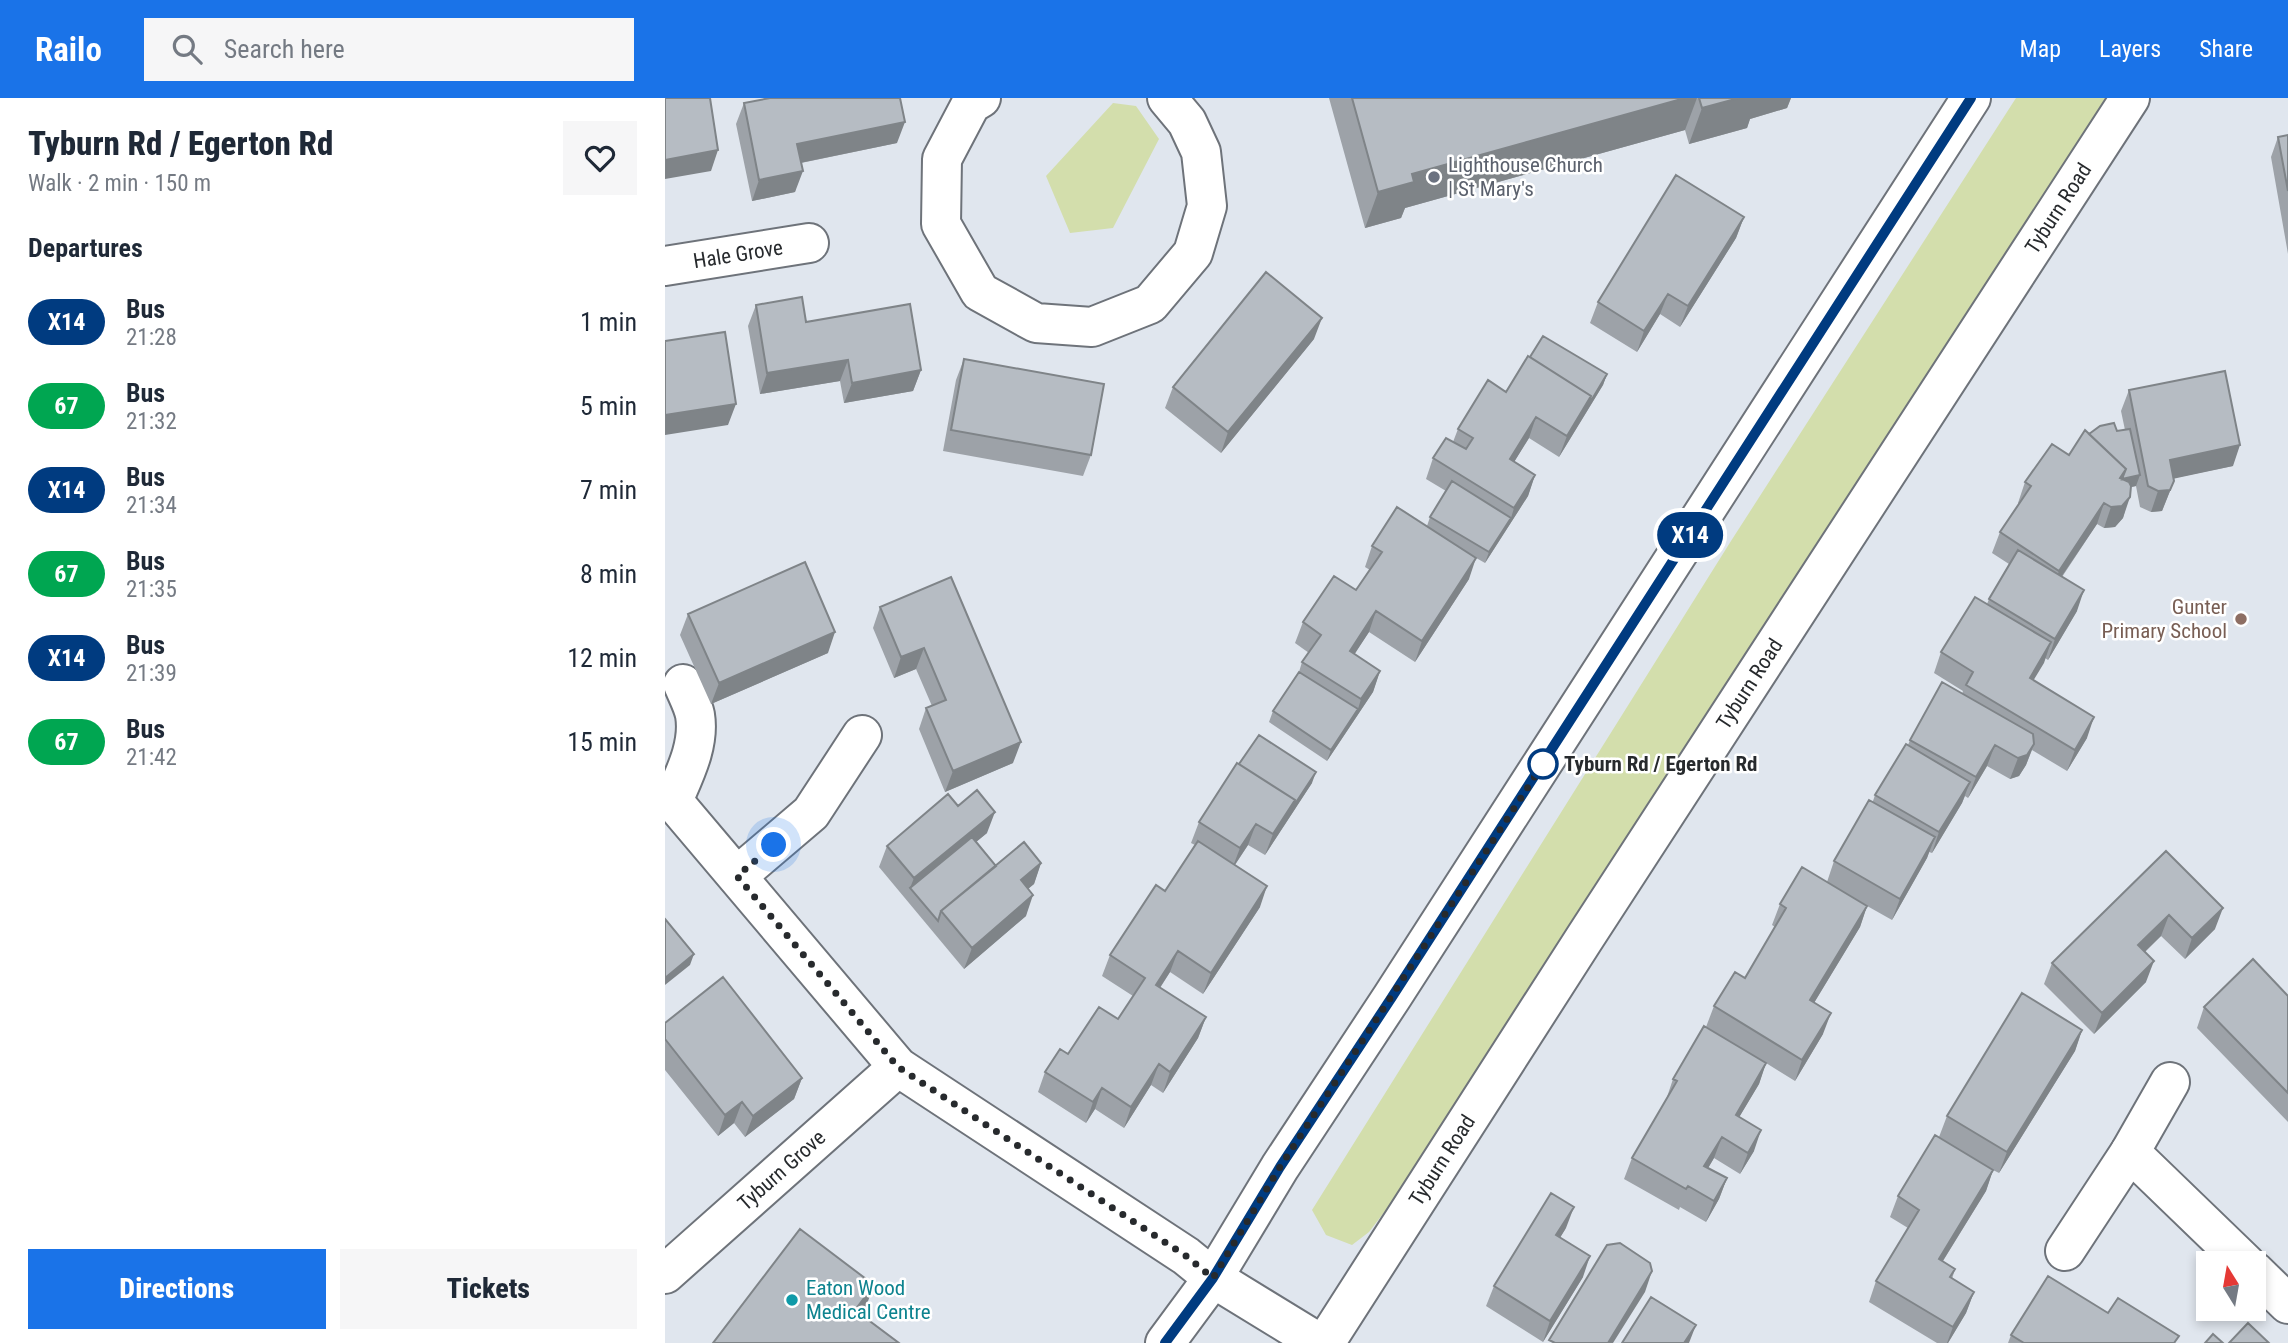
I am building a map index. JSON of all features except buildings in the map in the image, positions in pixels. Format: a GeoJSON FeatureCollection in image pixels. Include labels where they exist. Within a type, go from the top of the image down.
{"type":"FeatureCollection","features":[{"type":"Feature","properties":{"kind":"main road"},"geometry":{"type":"LineString","coordinates":[[981,98],[971,104],[942,159],[941,224],[980,292],[1036,323],[1092,327],[1150,304],[1193,253],[1207,206],[1201,152],[1187,122],[1167,98]]}},
{"type":"Feature","properties":{"kind":"main road"},"geometry":{"type":"LineString","coordinates":[[1165,1343],[1213,1278],[1280,1167],[1971,98]]}},
{"type":"Feature","properties":{"kind":"main road","name":"Tyburn Road"},"geometry":{"type":"LineString","coordinates":[[1325,1343],[2130,98]]}},
{"type":"Feature","properties":{"kind":"main road","name":"Hale Grove"},"geometry":{"type":"LineString","coordinates":[[665,266],[809,243]]}},
{"type":"Feature","properties":{"kind":"main road"},"geometry":{"type":"LineString","coordinates":[[683,684],[695,712],[696,727],[692,755],[669,800],[737,876],[898,1067],[1186,1256],[1213,1278],[1319,1343]]}},
{"type":"Feature","properties":{"kind":"main road"},"geometry":{"type":"LineString","coordinates":[[737,876],[810,813],[862,735]]}},
{"type":"Feature","properties":{"kind":"main road","name":"Tyburn Grove"},"geometry":{"type":"LineString","coordinates":[[665,1274],[898,1067]]}},
{"type":"Feature","properties":{"kind":"main road"},"geometry":{"type":"LineString","coordinates":[[2065,1251],[2130,1152],[2170,1082]]}},
{"type":"Feature","properties":{"kind":"main road"},"geometry":{"type":"LineString","coordinates":[[2130,1152],[2233,1251]]}},
{"type":"Feature","properties":{"kind":"main road"},"geometry":{"type":"LineString","coordinates":[[2266,1283],[2288,1304]]}},
{"type":"Feature","properties":{"kind":"green space"},"geometry":{"type":"Polygon","coordinates":[[[2016,98],[2106,98],[1392,1202],[1369,1232],[1352,1245],[1326,1235],[1312,1210],[1731,541],[2016,98]]]}},
{"type":"Feature","properties":{"kind":"green space"},"geometry":{"type":"Polygon","coordinates":[[[1113,103],[1136,106],[1159,139],[1113,228],[1070,233],[1046,176],[1113,103]]]}},
{"type":"Feature","properties":{"kind":"bus line","name":"X14"},"geometry":{"type":"LineString","coordinates":[[1165,1343],[1213,1278],[1280,1167],[1971,98]]}},
{"type":"Feature","properties":{"kind":"place","name":"Lighthouse Church | St Mary's"},"geometry":{"type":"Point","coordinates":[1434,177]}},
{"type":"Feature","properties":{"kind":"place","name":"Gunter Primary School"},"geometry":{"type":"Point","coordinates":[2241,619]}},
{"type":"Feature","properties":{"kind":"place","name":"Tyburn Rd / Egerton Rd"},"geometry":{"type":"Point","coordinates":[1543,764]}},
{"type":"Feature","properties":{"kind":"place","name":"Eaton Wood Medical Centre"},"geometry":{"type":"Point","coordinates":[792,1300]}},
{"type":"Feature","properties":{"kind":"route"},"geometry":{"type":"LineString","coordinates":[[774,845],[737,876],[898,1067],[1186,1256],[1213,1278],[1280,1167],[1543,764]]}}]}
